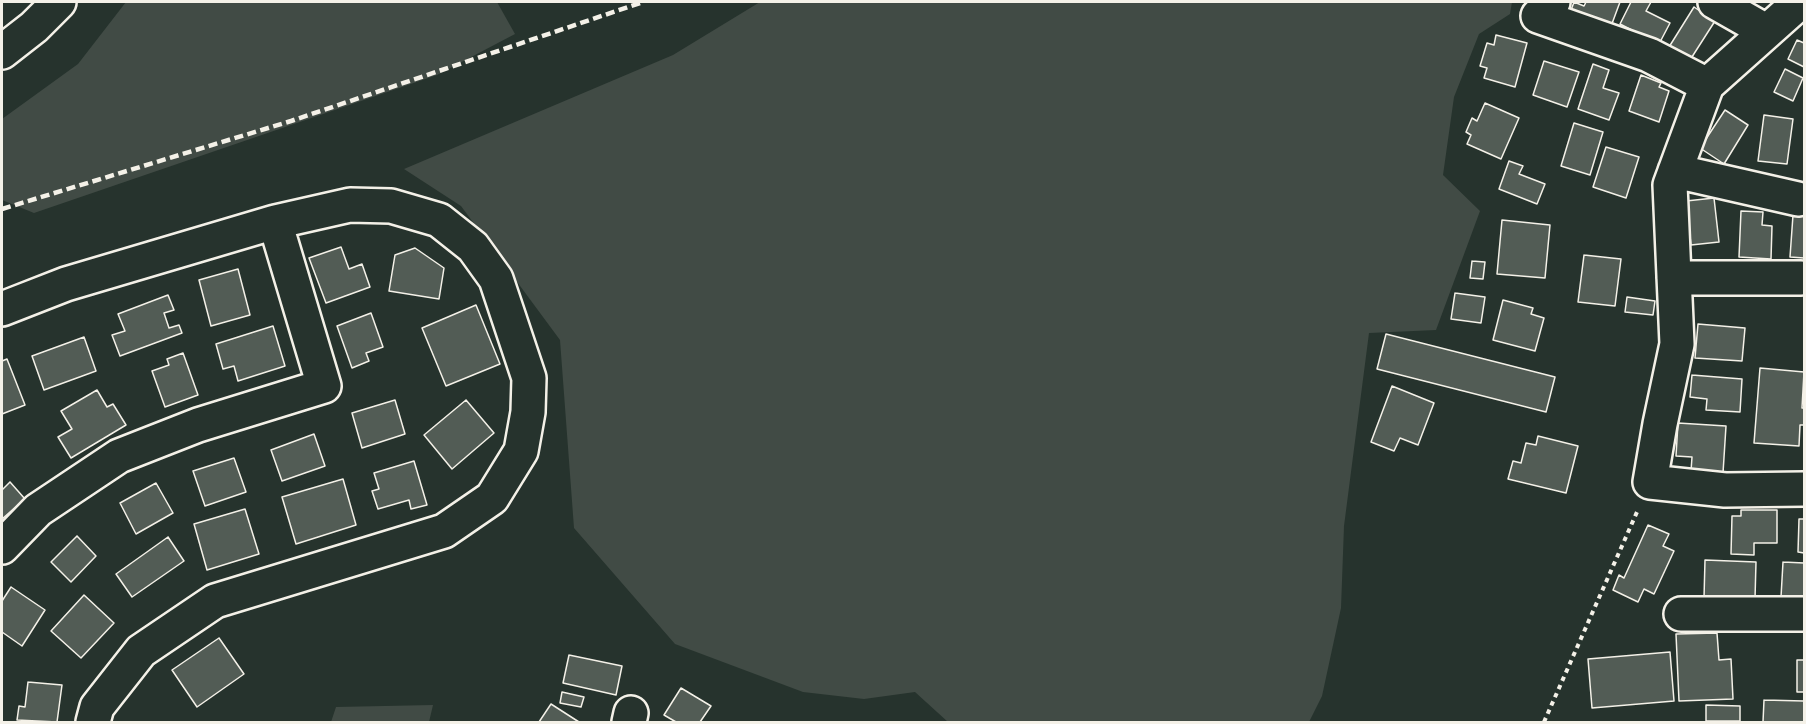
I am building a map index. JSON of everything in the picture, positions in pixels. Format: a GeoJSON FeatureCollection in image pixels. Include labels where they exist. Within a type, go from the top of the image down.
{"type":"FeatureCollection","features":[{"type":"Feature","properties":{"kind":"street"},"geometry":{"type":"LineString","coordinates":[[2,52],[34,27],[59,2]]}},
{"type":"Feature","properties":{"kind":"street"},"geometry":{"type":"LineString","coordinates":[[1553,2],[1538,16],[1649,55],[1707,85]]}},
{"type":"Feature","properties":{"kind":"street"},"geometry":{"type":"LineString","coordinates":[[1715,2],[1766,31]]}},
{"type":"Feature","properties":{"kind":"street"},"geometry":{"type":"LineString","coordinates":[[1800,2],[1707,85],[1670,185],[1677,344],[1650,482],[1725,490],[1804,489]]}},
{"type":"Feature","properties":{"kind":"street"},"geometry":{"type":"LineString","coordinates":[[1675,171],[1798,199]]}},
{"type":"Feature","properties":{"kind":"street"},"geometry":{"type":"LineString","coordinates":[[2,309],[66,284],[275,222],[350,205],[391,206],[439,220],[473,247],[496,279],[529,378],[528,412],[521,451],[492,498],[444,531],[215,601],[141,651],[97,707],[93,723]]}},
{"type":"Feature","properties":{"kind":"street"},"geometry":{"type":"LineString","coordinates":[[2,548],[38,510],[119,456],[198,425],[324,386],[275,222]]}},
{"type":"Feature","properties":{"kind":"street"},"geometry":{"type":"LineString","coordinates":[[1674,278],[1801,278]]}},
{"type":"Feature","properties":{"kind":"street"},"geometry":{"type":"LineString","coordinates":[[1681,614],[1804,614]]}},
{"type":"Feature","properties":{"kind":"path"},"geometry":{"type":"LineString","coordinates":[[1544,723],[1650,482]]}},
{"type":"Feature","properties":{"kind":"shaded area"},"geometry":{"type":"Polygon","coordinates":[[[126,2],[497,2],[515,34],[437,75],[34,213],[2,200],[2,119],[78,64],[126,2]]]}},
{"type":"Feature","properties":{"kind":"shaded area"},"geometry":{"type":"Polygon","coordinates":[[[760,2],[1512,2],[1510,14],[1479,34],[1454,97],[1443,175],[1480,211],[1436,330],[1369,333],[1344,526],[1341,608],[1322,696],[1309,722],[948,722],[915,692],[864,699],[803,692],[675,644],[574,528],[560,340],[461,206],[404,169],[673,55],[760,2]]]}},
{"type":"Feature","properties":{"kind":"shaded area"},"geometry":{"type":"Polygon","coordinates":[[[433,705],[429,722],[331,722],[336,707],[433,705]]]}},
{"type":"Feature","properties":{"kind":"building"},"geometry":{"type":"Polygon","coordinates":[[[1574,2],[1584,6],[1586,2],[1620,2],[1610,29],[1570,13],[1574,2]]]}},
{"type":"Feature","properties":{"kind":"building"},"geometry":{"type":"Polygon","coordinates":[[[1631,2],[1651,2],[1646,11],[1670,23],[1659,44],[1620,24],[1631,2]]]}},
{"type":"Feature","properties":{"kind":"building"},"geometry":{"type":"Polygon","coordinates":[[[1694,7],[1715,21],[1690,60],[1669,47],[1694,7]]]}},
{"type":"Feature","properties":{"kind":"building"},"geometry":{"type":"Polygon","coordinates":[[[1496,35],[1527,43],[1515,87],[1484,78],[1487,68],[1480,66],[1487,43],[1494,45],[1496,35]]]}},
{"type":"Feature","properties":{"kind":"building"},"geometry":{"type":"Polygon","coordinates":[[[1797,40],[1804,43],[1804,67],[1788,59],[1797,40]]]}},
{"type":"Feature","properties":{"kind":"building"},"geometry":{"type":"Polygon","coordinates":[[[1544,61],[1579,72],[1567,107],[1533,95],[1544,61]]]}},
{"type":"Feature","properties":{"kind":"building"},"geometry":{"type":"Polygon","coordinates":[[[1593,64],[1609,70],[1603,88],[1619,93],[1609,120],[1578,109],[1593,64]]]}},
{"type":"Feature","properties":{"kind":"building"},"geometry":{"type":"Polygon","coordinates":[[[1785,69],[1803,78],[1793,101],[1774,92],[1785,69]]]}},
{"type":"Feature","properties":{"kind":"building"},"geometry":{"type":"Polygon","coordinates":[[[1641,75],[1661,83],[1659,87],[1669,91],[1659,122],[1629,111],[1641,75]]]}},
{"type":"Feature","properties":{"kind":"building"},"geometry":{"type":"Polygon","coordinates":[[[1485,103],[1519,118],[1501,159],[1467,144],[1471,135],[1466,132],[1472,118],[1477,121],[1485,103]]]}},
{"type":"Feature","properties":{"kind":"building"},"geometry":{"type":"Polygon","coordinates":[[[1725,110],[1748,125],[1724,164],[1700,148],[1725,110]]]}},
{"type":"Feature","properties":{"kind":"building"},"geometry":{"type":"Polygon","coordinates":[[[1764,115],[1793,119],[1787,164],[1758,161],[1764,115]]]}},
{"type":"Feature","properties":{"kind":"building"},"geometry":{"type":"Polygon","coordinates":[[[1574,123],[1603,132],[1590,175],[1561,166],[1574,123]]]}},
{"type":"Feature","properties":{"kind":"building"},"geometry":{"type":"Polygon","coordinates":[[[1606,147],[1639,157],[1626,198],[1593,187],[1606,147]]]}},
{"type":"Feature","properties":{"kind":"building"},"geometry":{"type":"Polygon","coordinates":[[[1509,161],[1523,166],[1519,174],[1545,184],[1537,204],[1499,189],[1509,161]]]}},
{"type":"Feature","properties":{"kind":"building"},"geometry":{"type":"Polygon","coordinates":[[[1714,198],[1719,242],[1691,245],[1686,201],[1714,198]]]}},
{"type":"Feature","properties":{"kind":"building"},"geometry":{"type":"Polygon","coordinates":[[[1741,211],[1763,212],[1762,225],[1772,226],[1771,259],[1739,257],[1741,211]]]}},
{"type":"Feature","properties":{"kind":"building"},"geometry":{"type":"Polygon","coordinates":[[[1793,215],[1804,216],[1804,258],[1790,257],[1793,215]]]}},
{"type":"Feature","properties":{"kind":"building"},"geometry":{"type":"Polygon","coordinates":[[[1502,220],[1550,225],[1545,278],[1497,274],[1502,220]]]}},
{"type":"Feature","properties":{"kind":"building"},"geometry":{"type":"Polygon","coordinates":[[[341,247],[349,269],[362,264],[370,287],[326,303],[309,258],[341,247]]]}},
{"type":"Feature","properties":{"kind":"building"},"geometry":{"type":"Polygon","coordinates":[[[415,248],[444,268],[439,299],[389,291],[395,255],[415,248]]]}},
{"type":"Feature","properties":{"kind":"building"},"geometry":{"type":"Polygon","coordinates":[[[1584,255],[1621,259],[1615,306],[1578,302],[1584,255]]]}},
{"type":"Feature","properties":{"kind":"building"},"geometry":{"type":"Polygon","coordinates":[[[1472,261],[1485,262],[1483,279],[1470,278],[1472,261]]]}},
{"type":"Feature","properties":{"kind":"building"},"geometry":{"type":"Polygon","coordinates":[[[238,269],[250,315],[211,326],[199,280],[238,269]]]}},
{"type":"Feature","properties":{"kind":"building"},"geometry":{"type":"Polygon","coordinates":[[[1455,293],[1485,297],[1481,323],[1451,319],[1455,293]]]}},
{"type":"Feature","properties":{"kind":"building"},"geometry":{"type":"Polygon","coordinates":[[[168,295],[174,310],[164,313],[169,328],[179,325],[182,333],[120,356],[112,335],[125,331],[118,314],[168,295]]]}},
{"type":"Feature","properties":{"kind":"building"},"geometry":{"type":"Polygon","coordinates":[[[1627,297],[1655,301],[1653,315],[1625,312],[1627,297]]]}},
{"type":"Feature","properties":{"kind":"building"},"geometry":{"type":"Polygon","coordinates":[[[1503,300],[1533,308],[1531,314],[1544,318],[1535,351],[1493,340],[1503,300]]]}},
{"type":"Feature","properties":{"kind":"building"},"geometry":{"type":"Polygon","coordinates":[[[476,305],[500,364],[446,386],[422,328],[476,305]]]}},
{"type":"Feature","properties":{"kind":"building"},"geometry":{"type":"Polygon","coordinates":[[[371,313],[383,347],[366,353],[369,361],[352,368],[337,326],[371,313]]]}},
{"type":"Feature","properties":{"kind":"building"},"geometry":{"type":"Polygon","coordinates":[[[1698,324],[1745,328],[1742,361],[1695,358],[1698,324]]]}},
{"type":"Feature","properties":{"kind":"building"},"geometry":{"type":"Polygon","coordinates":[[[273,326],[285,366],[238,381],[234,366],[223,369],[216,344],[273,326]]]}},
{"type":"Feature","properties":{"kind":"building"},"geometry":{"type":"Polygon","coordinates":[[[1386,334],[1555,377],[1546,412],[1377,369],[1386,334]]]}},
{"type":"Feature","properties":{"kind":"building"},"geometry":{"type":"Polygon","coordinates":[[[84,337],[96,371],[44,390],[32,356],[84,337]]]}},
{"type":"Feature","properties":{"kind":"building"},"geometry":{"type":"Polygon","coordinates":[[[183,353],[198,395],[165,407],[152,371],[169,365],[167,359],[183,353]]]}},
{"type":"Feature","properties":{"kind":"building"},"geometry":{"type":"Polygon","coordinates":[[[7,359],[25,405],[2,414],[2,361],[7,359]]]}},
{"type":"Feature","properties":{"kind":"building"},"geometry":{"type":"Polygon","coordinates":[[[1760,368],[1804,372],[1802,408],[1804,408],[1804,425],[1800,425],[1799,446],[1754,443],[1760,368]]]}},
{"type":"Feature","properties":{"kind":"building"},"geometry":{"type":"Polygon","coordinates":[[[1692,375],[1742,379],[1740,412],[1706,410],[1707,399],[1690,397],[1692,375]]]}},
{"type":"Feature","properties":{"kind":"building"},"geometry":{"type":"Polygon","coordinates":[[[1392,386],[1434,403],[1418,445],[1400,438],[1394,451],[1371,442],[1392,386]]]}},
{"type":"Feature","properties":{"kind":"building"},"geometry":{"type":"Polygon","coordinates":[[[97,390],[107,407],[113,404],[126,425],[71,458],[58,437],[72,429],[61,411],[97,390]]]}},
{"type":"Feature","properties":{"kind":"building"},"geometry":{"type":"Polygon","coordinates":[[[395,400],[405,434],[362,448],[352,413],[395,400]]]}},
{"type":"Feature","properties":{"kind":"building"},"geometry":{"type":"Polygon","coordinates":[[[466,400],[494,433],[452,469],[424,435],[466,400]]]}},
{"type":"Feature","properties":{"kind":"building"},"geometry":{"type":"Polygon","coordinates":[[[1678,423],[1726,426],[1723,473],[1691,471],[1692,457],[1676,456],[1678,423]]]}},
{"type":"Feature","properties":{"kind":"building"},"geometry":{"type":"Polygon","coordinates":[[[314,434],[325,466],[282,481],[271,450],[314,434]]]}},
{"type":"Feature","properties":{"kind":"building"},"geometry":{"type":"Polygon","coordinates":[[[1538,436],[1578,446],[1566,493],[1508,479],[1513,461],[1521,463],[1526,443],[1536,445],[1538,436]]]}},
{"type":"Feature","properties":{"kind":"building"},"geometry":{"type":"Polygon","coordinates":[[[234,458],[246,492],[205,506],[193,471],[234,458]]]}},
{"type":"Feature","properties":{"kind":"building"},"geometry":{"type":"Polygon","coordinates":[[[414,461],[427,505],[411,509],[409,500],[378,509],[372,491],[379,489],[374,473],[414,461]]]}},
{"type":"Feature","properties":{"kind":"building"},"geometry":{"type":"Polygon","coordinates":[[[343,479],[356,525],[296,544],[282,497],[343,479]]]}},
{"type":"Feature","properties":{"kind":"building"},"geometry":{"type":"Polygon","coordinates":[[[10,482],[25,499],[2,519],[2,490],[10,482]]]}},
{"type":"Feature","properties":{"kind":"building"},"geometry":{"type":"Polygon","coordinates":[[[156,483],[173,513],[136,534],[120,503],[156,483]]]}},
{"type":"Feature","properties":{"kind":"building"},"geometry":{"type":"Polygon","coordinates":[[[245,509],[259,554],[207,570],[194,524],[245,509]]]}},
{"type":"Feature","properties":{"kind":"building"},"geometry":{"type":"Polygon","coordinates":[[[1741,510],[1777,510],[1777,543],[1754,543],[1754,555],[1731,554],[1732,516],[1741,516],[1741,510]]]}},
{"type":"Feature","properties":{"kind":"building"},"geometry":{"type":"Polygon","coordinates":[[[1799,519],[1804,519],[1804,553],[1798,552],[1799,519]]]}},
{"type":"Feature","properties":{"kind":"building"},"geometry":{"type":"Polygon","coordinates":[[[1648,525],[1669,534],[1663,546],[1674,551],[1654,594],[1644,589],[1638,602],[1613,590],[1619,575],[1624,578],[1648,525]]]}},
{"type":"Feature","properties":{"kind":"building"},"geometry":{"type":"Polygon","coordinates":[[[77,536],[96,556],[71,582],[51,562],[77,536]]]}},
{"type":"Feature","properties":{"kind":"building"},"geometry":{"type":"Polygon","coordinates":[[[168,537],[184,561],[132,597],[116,574],[168,537]]]}},
{"type":"Feature","properties":{"kind":"building"},"geometry":{"type":"Polygon","coordinates":[[[1705,560],[1756,562],[1755,599],[1704,598],[1705,560]]]}},
{"type":"Feature","properties":{"kind":"building"},"geometry":{"type":"Polygon","coordinates":[[[1783,562],[1804,563],[1804,598],[1781,597],[1783,562]]]}},
{"type":"Feature","properties":{"kind":"building"},"geometry":{"type":"Polygon","coordinates":[[[11,587],[45,610],[22,646],[2,632],[2,601],[11,587]]]}},
{"type":"Feature","properties":{"kind":"building"},"geometry":{"type":"Polygon","coordinates":[[[84,595],[114,623],[81,658],[51,631],[84,595]]]}},
{"type":"Feature","properties":{"kind":"building"},"geometry":{"type":"Polygon","coordinates":[[[1717,633],[1719,660],[1731,659],[1733,699],[1679,701],[1676,634],[1717,633]]]}},
{"type":"Feature","properties":{"kind":"building"},"geometry":{"type":"Polygon","coordinates":[[[219,638],[244,674],[197,707],[172,670],[219,638]]]}},
{"type":"Feature","properties":{"kind":"building"},"geometry":{"type":"Polygon","coordinates":[[[1670,652],[1674,701],[1592,708],[1588,659],[1670,652]]]}},
{"type":"Feature","properties":{"kind":"building"},"geometry":{"type":"Polygon","coordinates":[[[569,655],[622,666],[616,695],[563,683],[569,655]]]}},
{"type":"Feature","properties":{"kind":"building"},"geometry":{"type":"Polygon","coordinates":[[[1797,660],[1804,660],[1804,692],[1797,692],[1797,660]]]}},
{"type":"Feature","properties":{"kind":"building"},"geometry":{"type":"Polygon","coordinates":[[[28,682],[62,685],[57,722],[17,720],[19,706],[25,707],[28,682]]]}},
{"type":"Feature","properties":{"kind":"building"},"geometry":{"type":"Polygon","coordinates":[[[681,688],[711,706],[700,722],[676,722],[664,715],[681,688]]]}},
{"type":"Feature","properties":{"kind":"building"},"geometry":{"type":"Polygon","coordinates":[[[562,692],[584,697],[581,707],[560,703],[562,692]]]}},
{"type":"Feature","properties":{"kind":"building"},"geometry":{"type":"Polygon","coordinates":[[[1764,700],[1804,701],[1804,722],[1763,722],[1764,700]]]}},
{"type":"Feature","properties":{"kind":"building"},"geometry":{"type":"Polygon","coordinates":[[[551,704],[579,722],[539,722],[551,704]]]}},
{"type":"Feature","properties":{"kind":"building"},"geometry":{"type":"Polygon","coordinates":[[[1706,705],[1740,706],[1740,721],[1706,721],[1706,705]]]}},
{"type":"Feature","properties":{"kind":"railway"},"geometry":{"type":"LineString","coordinates":[[2,209],[291,121],[643,2]]}}]}
